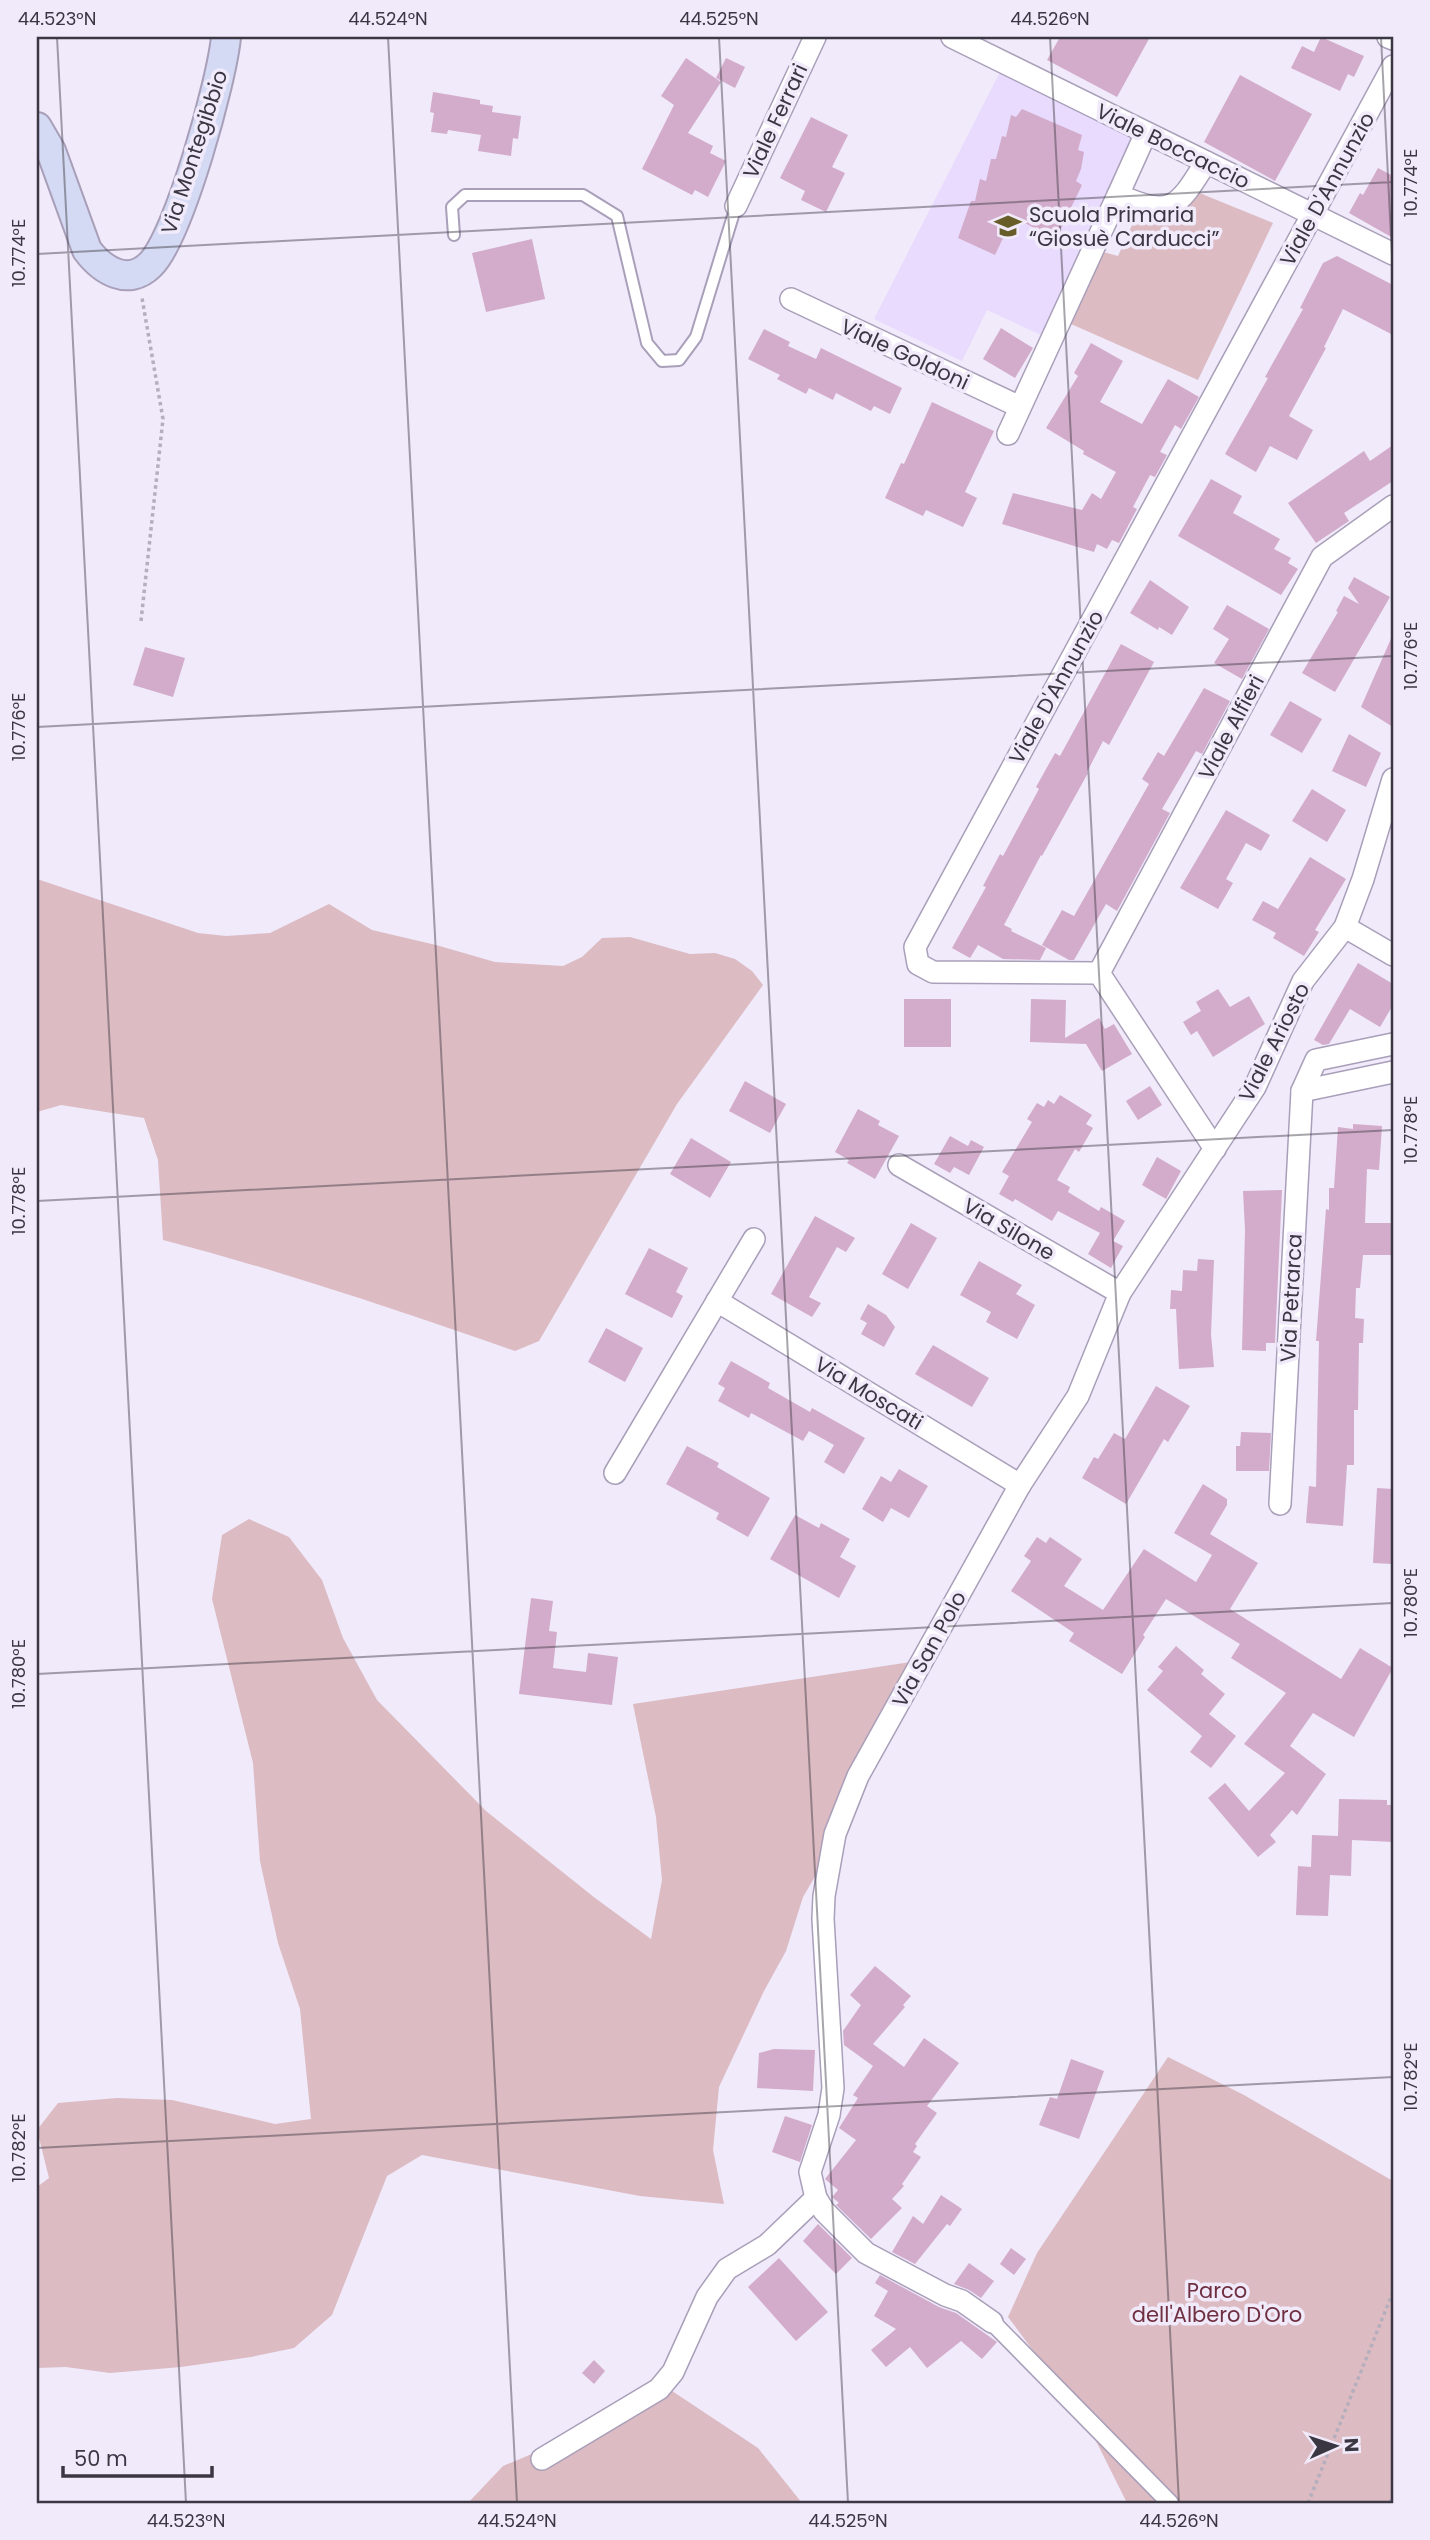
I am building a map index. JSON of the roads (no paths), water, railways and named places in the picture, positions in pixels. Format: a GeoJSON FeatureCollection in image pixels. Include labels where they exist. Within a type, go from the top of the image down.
{"type":"FeatureCollection","features":[{"type":"Feature","properties":{"kind":"main road","name":"Via Montegibbio"},"geometry":{"type":"LineString","coordinates":[[37,127],[51,151],[87,250],[96,262],[116,274],[137,273],[149,268],[173,226],[212,106],[226,37]]}},
{"type":"Feature","properties":{"kind":"street","name":"Viale Ferrari"},"geometry":{"type":"LineString","coordinates":[[736,206],[816,37]]}},
{"type":"Feature","properties":{"kind":"street","name":"Viale Boccaccio"},"geometry":{"type":"LineString","coordinates":[[952,37],[1393,254]]}},
{"type":"Feature","properties":{"kind":"street"},"geometry":{"type":"LineString","coordinates":[[1388,37],[1393,39]]}},
{"type":"Feature","properties":{"kind":"street","name":"Viale D'Annunzio"},"geometry":{"type":"LineString","coordinates":[[1100,973],[933,972],[918,964],[915,947],[1393,66]]}},
{"type":"Feature","properties":{"kind":"street"},"geometry":{"type":"LineString","coordinates":[[1008,434],[1146,133]]}},
{"type":"Feature","properties":{"kind":"street"},"geometry":{"type":"LineString","coordinates":[[1118,195],[1152,208],[1172,205],[1188,192],[1206,162]]}},
{"type":"Feature","properties":{"kind":"street","name":"Viale Goldoni"},"geometry":{"type":"LineString","coordinates":[[791,299],[1020,407]]}},
{"type":"Feature","properties":{"kind":"street","name":"Viale Alfieri"},"geometry":{"type":"LineString","coordinates":[[1100,973],[1322,557],[1393,506]]}},
{"type":"Feature","properties":{"kind":"street","name":"Viale Ariosto"},"geometry":{"type":"LineString","coordinates":[[1215,1149],[1255,1087],[1303,981],[1345,927],[1363,879],[1393,779]]}},
{"type":"Feature","properties":{"kind":"street"},"geometry":{"type":"LineString","coordinates":[[1345,927],[1393,955]]}},
{"type":"Feature","properties":{"kind":"street"},"geometry":{"type":"LineString","coordinates":[[1100,973],[1215,1149]]}},
{"type":"Feature","properties":{"kind":"street"},"geometry":{"type":"LineString","coordinates":[[1302,1091],[1315,1060],[1393,1044]]}},
{"type":"Feature","properties":{"kind":"street"},"geometry":{"type":"LineString","coordinates":[[1302,1091],[1393,1072]]}},
{"type":"Feature","properties":{"kind":"street","name":"Via Petrarca"},"geometry":{"type":"LineString","coordinates":[[1279,1504],[1302,1091]]}},
{"type":"Feature","properties":{"kind":"street","name":"Via San Polo"},"geometry":{"type":"LineString","coordinates":[[816,2197],[811,2182],[812,2161],[833,2099],[823,1919],[824,1896],[835,1834],[858,1776],[1020,1485],[1078,1396],[1120,1293],[1215,1149]]}},
{"type":"Feature","properties":{"kind":"street","name":"Via Silone"},"geometry":{"type":"LineString","coordinates":[[899,1165],[1120,1293]]}},
{"type":"Feature","properties":{"kind":"street"},"geometry":{"type":"LineString","coordinates":[[615,1473],[754,1239]]}},
{"type":"Feature","properties":{"kind":"street","name":"Via Moscati"},"geometry":{"type":"LineString","coordinates":[[718,1301],[1020,1485]]}},
{"type":"Feature","properties":{"kind":"street"},"geometry":{"type":"LineString","coordinates":[[542,2459],[659,2389],[673,2372],[708,2297],[727,2269],[767,2245],[816,2197],[824,2211],[866,2253],[945,2295],[962,2301],[992,2322],[1171,2503]]}},
{"type":"Feature","properties":{"kind":"lane"},"geometry":{"type":"LineString","coordinates":[[454,235],[452,207],[465,195],[583,195],[617,216],[647,343],[662,361],[680,360],[696,337],[736,206]]}},
{"type":"Feature","properties":{"kind":"place","name":"Scuola Primaria “Giosuè Carducci”"},"geometry":{"type":"Point","coordinates":[1008,226]}},
{"type":"Feature","properties":{"kind":"park label","name":"Parco dell'Albero D'Oro"},"geometry":{"type":"Point","coordinates":[1217,2302]}}]}
